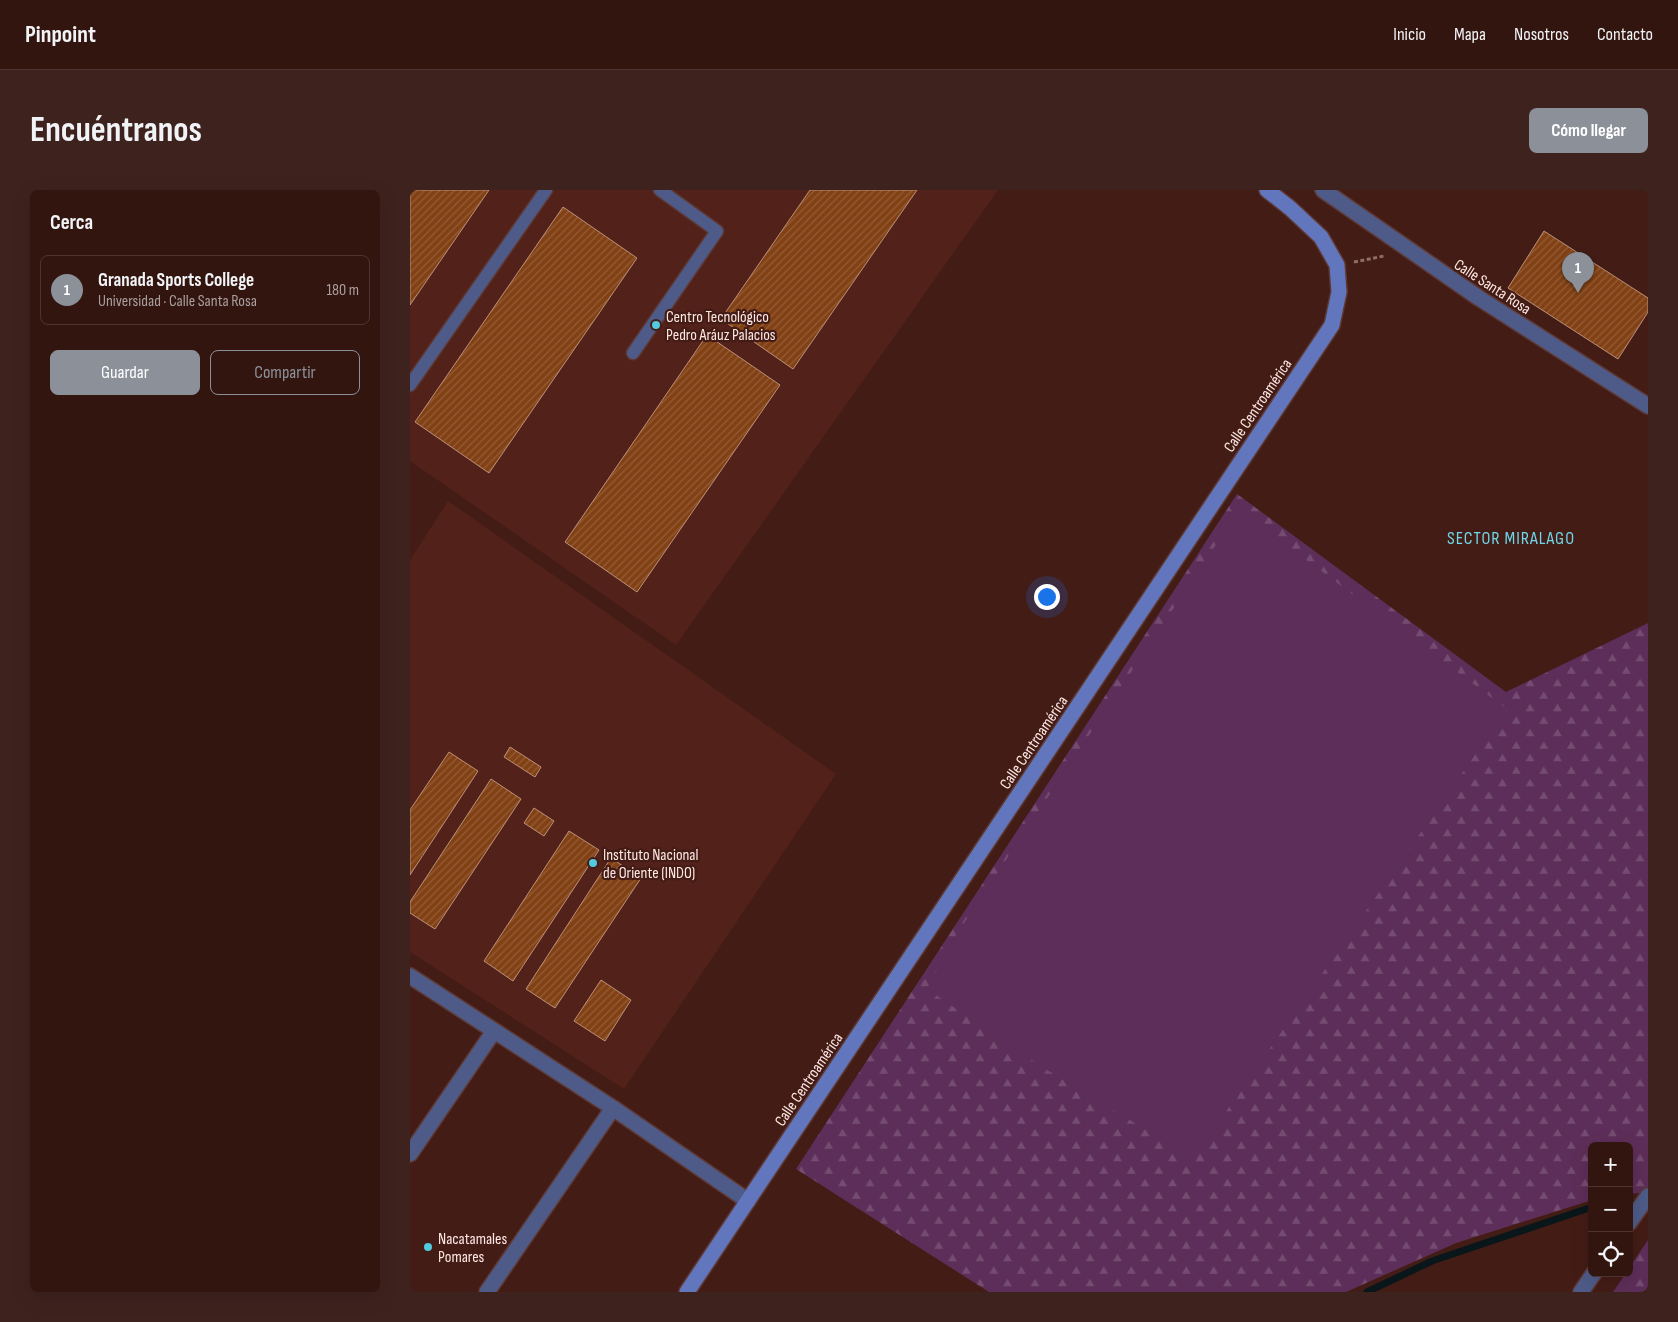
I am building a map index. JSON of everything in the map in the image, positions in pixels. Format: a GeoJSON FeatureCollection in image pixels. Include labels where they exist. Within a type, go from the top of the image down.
{"type":"FeatureCollection","features":[{"type":"Feature","properties":{"kind":"main road","name":"Calle Centroamérica"},"geometry":{"type":"LineString","coordinates":[[687,1292],[1332,325],[1338,292],[1336,265],[1321,237],[1290,208],[1267,190]]}},
{"type":"Feature","properties":{"kind":"street","name":"Calle Santa Rosa"},"geometry":{"type":"LineString","coordinates":[[1323,190],[1479,298],[1648,406]]}},
{"type":"Feature","properties":{"kind":"street"},"geometry":{"type":"LineString","coordinates":[[410,976],[613,1108],[748,1201]]}},
{"type":"Feature","properties":{"kind":"street"},"geometry":{"type":"LineString","coordinates":[[410,1154],[494,1031]]}},
{"type":"Feature","properties":{"kind":"street"},"geometry":{"type":"LineString","coordinates":[[488,1292],[613,1108]]}},
{"type":"Feature","properties":{"kind":"street"},"geometry":{"type":"LineString","coordinates":[[1633,1217],[1648,1196]]}},
{"type":"Feature","properties":{"kind":"street"},"geometry":{"type":"LineString","coordinates":[[1581,1292],[1591,1277]]}},
{"type":"Feature","properties":{"kind":"lane"},"geometry":{"type":"LineString","coordinates":[[410,385],[546,190]]}},
{"type":"Feature","properties":{"kind":"lane"},"geometry":{"type":"LineString","coordinates":[[633,353],[717,231],[660,190]]}},
{"type":"Feature","properties":{"kind":"path"},"geometry":{"type":"LineString","coordinates":[[1336,265],[1410,251]]}},
{"type":"Feature","properties":{"kind":"shaded area","name":"Centro Tecnológico Pedro Aráuz Palacios"},"geometry":{"type":"Polygon","coordinates":[[[410,190],[998,190],[676,645],[410,461],[410,190]]]}},
{"type":"Feature","properties":{"kind":"shaded area","name":"Instituto Nacional de Oriente (INDO)"},"geometry":{"type":"Polygon","coordinates":[[[448,501],[836,774],[624,1089],[410,952],[410,560],[448,501]]]}},
{"type":"Feature","properties":{"kind":"green space"},"geometry":{"type":"Polygon","coordinates":[[[1237,494],[1506,692],[1648,623],[1648,1192],[1633,1194],[1633,1142],[1588,1142],[1588,1201],[1456,1243],[1346,1292],[989,1292],[796,1169],[1237,494]]]}},
{"type":"Feature","properties":{"kind":"green space"},"geometry":{"type":"Polygon","coordinates":[[[1239,510],[1507,709],[1199,1150],[1181,1151],[1047,1070],[927,989],[948,947],[1239,510]]]}},
{"type":"Feature","properties":{"kind":"green space"},"geometry":{"type":"Polygon","coordinates":[[[1648,1240],[1648,1292],[1613,1292],[1623,1277],[1633,1277],[1633,1262],[1648,1240]]]}},
{"type":"Feature","properties":{"kind":"building"},"geometry":{"type":"Polygon","coordinates":[[[410,190],[489,190],[410,305],[410,190]]]}},
{"type":"Feature","properties":{"kind":"building","name":"Centro Tecnológico Pedro Aráuz Palacios"},"geometry":{"type":"Polygon","coordinates":[[[810,190],[917,190],[793,369],[721,319],[810,190]]]}},
{"type":"Feature","properties":{"kind":"building"},"geometry":{"type":"Polygon","coordinates":[[[563,207],[637,258],[489,473],[415,422],[563,207]]]}},
{"type":"Feature","properties":{"kind":"building"},"geometry":{"type":"Polygon","coordinates":[[[1544,231],[1648,298],[1648,312],[1618,359],[1508,288],[1544,231]]]}},
{"type":"Feature","properties":{"kind":"building","name":"Centro Tecnológico Pedro Aráuz Palacios"},"geometry":{"type":"Polygon","coordinates":[[[707,335],[780,385],[637,592],[565,542],[707,335]]]}},
{"type":"Feature","properties":{"kind":"building"},"geometry":{"type":"Polygon","coordinates":[[[510,747],[541,767],[535,777],[504,757],[510,747]]]}},
{"type":"Feature","properties":{"kind":"building"},"geometry":{"type":"Polygon","coordinates":[[[449,752],[478,771],[410,875],[410,810],[449,752]]]}},
{"type":"Feature","properties":{"kind":"building"},"geometry":{"type":"Polygon","coordinates":[[[491,779],[521,799],[435,929],[410,913],[410,902],[491,779]]]}},
{"type":"Feature","properties":{"kind":"building"},"geometry":{"type":"Polygon","coordinates":[[[534,808],[554,821],[544,836],[524,823],[534,808]]]}},
{"type":"Feature","properties":{"kind":"building"},"geometry":{"type":"Polygon","coordinates":[[[569,831],[599,850],[513,981],[484,961],[569,831]]]}},
{"type":"Feature","properties":{"kind":"building"},"geometry":{"type":"Polygon","coordinates":[[[611,858],[641,878],[555,1008],[526,989],[611,858]]]}},
{"type":"Feature","properties":{"kind":"building"},"geometry":{"type":"Polygon","coordinates":[[[601,980],[631,1000],[605,1041],[574,1021],[601,980]]]}},
{"type":"Feature","properties":{"kind":"waterway"},"geometry":{"type":"LineString","coordinates":[[1367,1292],[1432,1261],[1588,1208]]}},
{"type":"Feature","properties":{"kind":"place","name":"Granada Sports College"},"geometry":{"type":"Point","coordinates":[1578,293]}},
{"type":"Feature","properties":{"kind":"place","name":"Centro Tecnológico Pedro Aráuz Palacios"},"geometry":{"type":"Point","coordinates":[656,325]}},
{"type":"Feature","properties":{"kind":"place","name":"Instituto Nacional de Oriente (INDO)"},"geometry":{"type":"Point","coordinates":[593,863]}},
{"type":"Feature","properties":{"kind":"place","name":"Nacatamales Pomares"},"geometry":{"type":"Point","coordinates":[428,1247]}},
{"type":"Feature","properties":{"kind":"district","name":"SECTOR MIRALAGO"},"geometry":{"type":"Point","coordinates":[1511,538]}}]}
